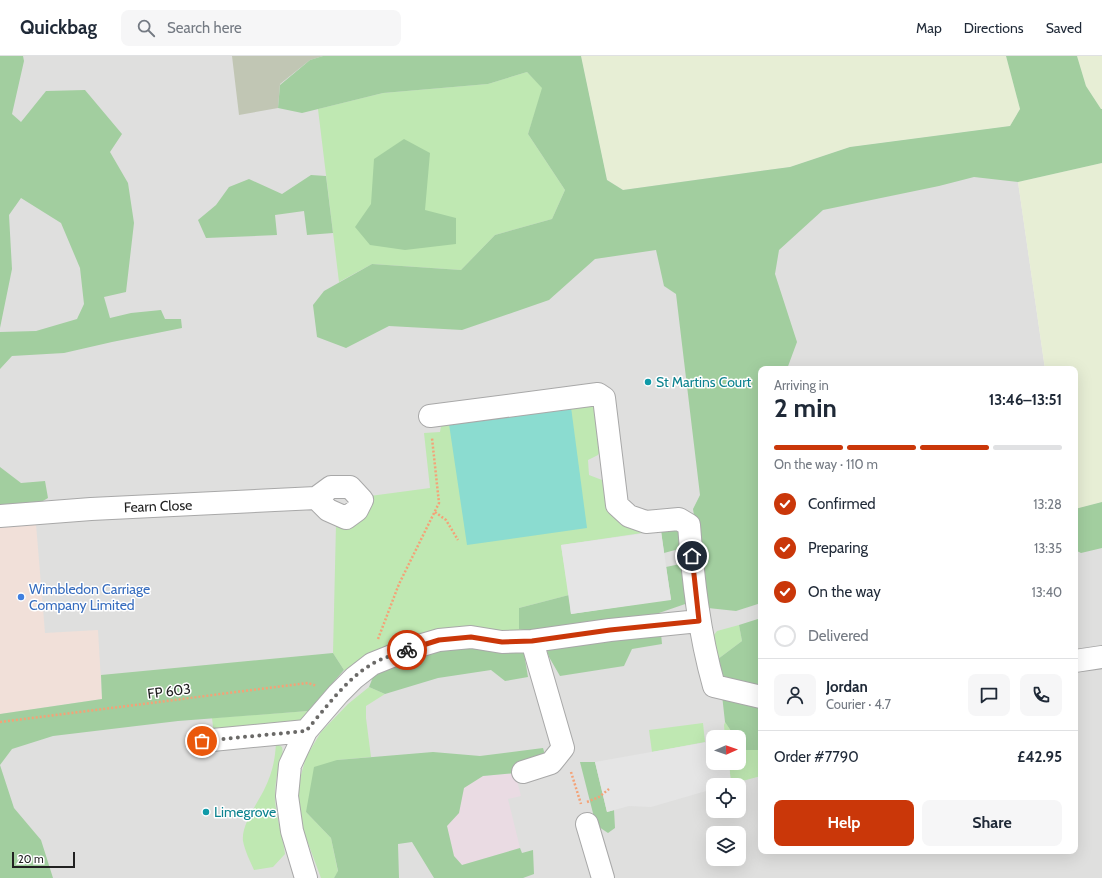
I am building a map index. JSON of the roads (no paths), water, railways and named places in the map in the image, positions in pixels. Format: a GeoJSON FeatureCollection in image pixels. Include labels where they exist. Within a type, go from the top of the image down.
{"type":"FeatureCollection","features":[{"type":"Feature","properties":{"kind":"street"},"geometry":{"type":"LineString","coordinates":[[430,416],[598,394],[604,398],[617,505],[628,516],[646,522],[679,519],[689,525],[699,621],[714,686],[758,696]]}},
{"type":"Feature","properties":{"kind":"street","name":"Fearn Close"},"geometry":{"type":"LineString","coordinates":[[0,516],[91,509],[316,498]]}},
{"type":"Feature","properties":{"kind":"street"},"geometry":{"type":"LineString","coordinates":[[306,878],[292,831],[287,796],[290,765],[306,731],[338,694],[354,678],[372,664],[412,648],[439,640],[471,637],[502,642],[532,641],[610,630],[699,621]]}},
{"type":"Feature","properties":{"kind":"street"},"geometry":{"type":"LineString","coordinates":[[523,772],[551,764],[563,748],[532,641]]}},
{"type":"Feature","properties":{"kind":"street"},"geometry":{"type":"LineString","coordinates":[[1078,661],[1102,657]]}},
{"type":"Feature","properties":{"kind":"street"},"geometry":{"type":"LineString","coordinates":[[202,741],[306,731]]}},
{"type":"Feature","properties":{"kind":"street"},"geometry":{"type":"LineString","coordinates":[[584,814],[603,878]]}},
{"type":"Feature","properties":{"kind":"place","name":"St Martins Court"},"geometry":{"type":"Point","coordinates":[648,382]}},
{"type":"Feature","properties":{"kind":"place","name":"Wimbledon Carriage Company Limited"},"geometry":{"type":"Point","coordinates":[21,597]}},
{"type":"Feature","properties":{"kind":"place","name":"Limegrove"},"geometry":{"type":"Point","coordinates":[206,812]}}]}
